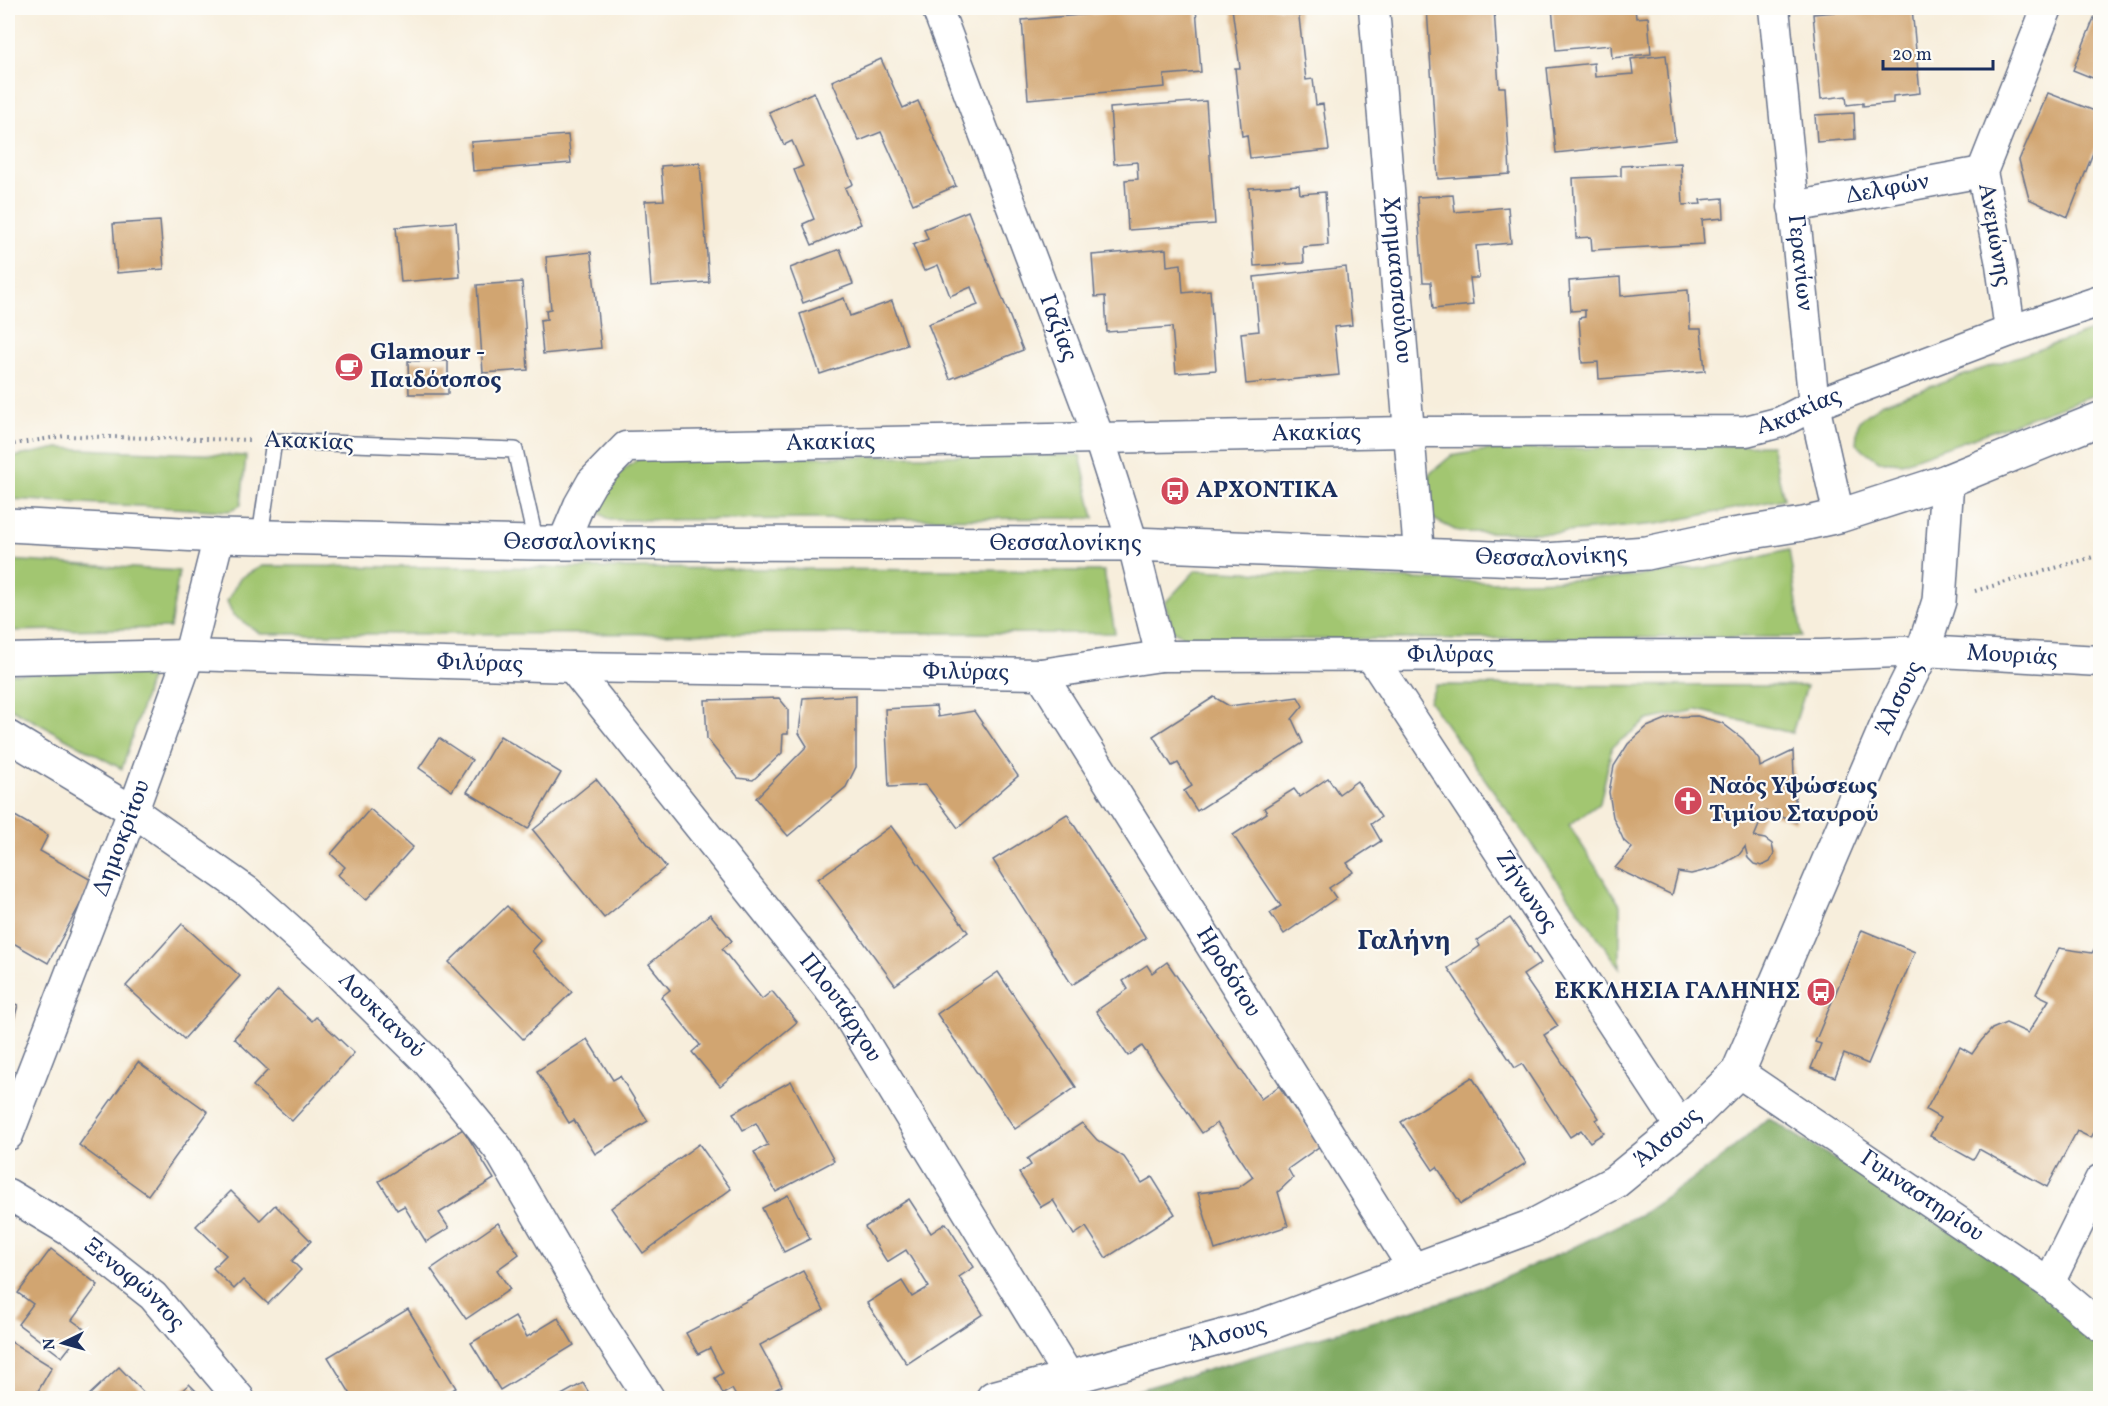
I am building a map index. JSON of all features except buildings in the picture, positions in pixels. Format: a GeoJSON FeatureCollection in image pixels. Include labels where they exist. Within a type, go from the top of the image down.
{"type":"FeatureCollection","features":[{"type":"Feature","properties":{"kind":"main road","name":"Θεσσαλονίκης"},"geometry":{"type":"LineString","coordinates":[[8,525],[219,536],[550,543],[1133,544],[1545,560],[1647,554],[1726,536],[1839,516],[1947,481],[2100,419]]}},
{"type":"Feature","properties":{"kind":"main road","name":"Άλσους"},"geometry":{"type":"LineString","coordinates":[[993,1398],[1262,1326],[1533,1226],[1615,1182],[1681,1128],[1738,1072],[1892,713],[1923,651],[1939,601],[1947,481]]}},
{"type":"Feature","properties":{"kind":"street","name":"Γαζίας"},"geometry":{"type":"LineString","coordinates":[[937,8],[1099,438],[1133,544],[1161,656]]}},
{"type":"Feature","properties":{"kind":"street","name":"Χρηματοπούλου"},"geometry":{"type":"LineString","coordinates":[[1374,8],[1419,554]]}},
{"type":"Feature","properties":{"kind":"street","name":"Γερανίων"},"geometry":{"type":"LineString","coordinates":[[1774,8],[1814,405],[1839,516]]}},
{"type":"Feature","properties":{"kind":"street","name":"Ανεμώνης"},"geometry":{"type":"LineString","coordinates":[[2010,330],[2001,264],[1982,172],[2047,8]]}},
{"type":"Feature","properties":{"kind":"street","name":"Δελφών"},"geometry":{"type":"LineString","coordinates":[[1793,207],[1982,172]]}},
{"type":"Feature","properties":{"kind":"street","name":"Ακακίας"},"geometry":{"type":"LineString","coordinates":[[550,543],[579,505],[592,482],[626,447],[1408,432],[1746,431],[1781,422],[1814,405],[2010,330],[2100,301]]}},
{"type":"Feature","properties":{"kind":"street","name":"Δημοκρίτου"},"geometry":{"type":"LineString","coordinates":[[8,1135],[133,811],[189,656],[219,536]]}},
{"type":"Feature","properties":{"kind":"street","name":"Φιλύρας"},"geometry":{"type":"LineString","coordinates":[[8,659],[189,656],[572,667],[1041,674],[1161,656],[1821,655],[1923,651]]}},
{"type":"Feature","properties":{"kind":"street","name":"Μουριάς"},"geometry":{"type":"LineString","coordinates":[[1923,651],[2100,661]]}},
{"type":"Feature","properties":{"kind":"street","name":"Ζήνωνος"},"geometry":{"type":"LineString","coordinates":[[1371,656],[1681,1128]]}},
{"type":"Feature","properties":{"kind":"street","name":"Πλουτάρχου"},"geometry":{"type":"LineString","coordinates":[[572,667],[841,1004],[1069,1377]]}},
{"type":"Feature","properties":{"kind":"street","name":"Ηροδότου"},"geometry":{"type":"LineString","coordinates":[[1041,674],[1415,1271]]}},
{"type":"Feature","properties":{"kind":"street","name":"Λουκιανού"},"geometry":{"type":"LineString","coordinates":[[8,736],[133,811],[248,892],[336,971],[426,1060],[498,1149],[597,1318],[649,1398]]}},
{"type":"Feature","properties":{"kind":"street","name":"Γυμναστηρίου"},"geometry":{"type":"LineString","coordinates":[[1738,1072],[2049,1283],[2100,1326]]}},
{"type":"Feature","properties":{"kind":"street"},"geometry":{"type":"LineString","coordinates":[[2049,1283],[2100,1180]]}},
{"type":"Feature","properties":{"kind":"street","name":"Ξενοφώντος"},"geometry":{"type":"LineString","coordinates":[[8,1194],[73,1233],[153,1296],[239,1398]]}},
{"type":"Feature","properties":{"kind":"lane","name":"Ακακίας"},"geometry":{"type":"LineString","coordinates":[[274,441],[515,450],[550,543]]}},
{"type":"Feature","properties":{"kind":"lane"},"geometry":{"type":"LineString","coordinates":[[260,536],[274,441]]}},
{"type":"Feature","properties":{"kind":"path","name":"Ακακίας"},"geometry":{"type":"LineString","coordinates":[[8,445],[64,436],[274,441]]}},
{"type":"Feature","properties":{"kind":"path"},"geometry":{"type":"LineString","coordinates":[[1939,601],[2100,555]]}},
{"type":"Feature","properties":{"kind":"green space"},"geometry":{"type":"Polygon","coordinates":[[[2100,328],[2100,393],[1902,463],[1879,461],[1856,444],[1858,422],[1881,404],[2100,328]]]}},
{"type":"Feature","properties":{"kind":"green space"},"geometry":{"type":"Polygon","coordinates":[[[1771,445],[1784,499],[1657,524],[1556,533],[1459,532],[1425,515],[1428,475],[1451,456],[1486,450],[1771,445]]]}},
{"type":"Feature","properties":{"kind":"green space"},"geometry":{"type":"Polygon","coordinates":[[[58,448],[246,456],[241,505],[229,511],[8,499],[8,458],[58,448]]]}},
{"type":"Feature","properties":{"kind":"green space"},"geometry":{"type":"Polygon","coordinates":[[[1080,455],[1094,518],[610,520],[598,512],[598,503],[605,487],[639,458],[1080,455]]]}},
{"type":"Feature","properties":{"kind":"green space"},"geometry":{"type":"Polygon","coordinates":[[[1789,550],[1802,637],[1191,640],[1173,631],[1165,603],[1196,570],[1486,582],[1609,579],[1727,565],[1789,550]]]}},
{"type":"Feature","properties":{"kind":"green space"},"geometry":{"type":"Polygon","coordinates":[[[8,560],[179,571],[170,628],[8,631],[8,560]]]}},
{"type":"Feature","properties":{"kind":"green space"},"geometry":{"type":"Polygon","coordinates":[[[262,566],[1104,571],[1115,633],[261,634],[233,615],[227,601],[240,578],[262,566]]]}},
{"type":"Feature","properties":{"kind":"green space"},"geometry":{"type":"Polygon","coordinates":[[[153,671],[122,769],[8,707],[8,674],[153,671]]]}},
{"type":"Feature","properties":{"kind":"green space"},"geometry":{"type":"Polygon","coordinates":[[[1436,685],[1807,686],[1792,733],[1697,710],[1648,720],[1612,747],[1600,803],[1569,825],[1620,905],[1620,968],[1429,701],[1436,685]]]}},
{"type":"Feature","properties":{"kind":"green space"},"geometry":{"type":"Polygon","coordinates":[[[1768,1118],[2100,1323],[2100,1398],[1111,1398],[1462,1296],[1566,1251],[1645,1212],[1717,1162],[1768,1118]]]}},
{"type":"Feature","properties":{"kind":"place","name":"Glamour - Παιδότοπος"},"geometry":{"type":"Point","coordinates":[349,367]}},
{"type":"Feature","properties":{"kind":"place","name":"ΑΡΧΟΝΤΙΚΑ"},"geometry":{"type":"Point","coordinates":[1175,491]}},
{"type":"Feature","properties":{"kind":"place","name":"Ναός Υψώσεως Τιμίου Σταυρού"},"geometry":{"type":"Point","coordinates":[1688,801]}},
{"type":"Feature","properties":{"kind":"place","name":"ΕΚΚΛΗΣΙΑ ΓΑΛΗΝΗΣ"},"geometry":{"type":"Point","coordinates":[1821,992]}},
{"type":"Feature","properties":{"kind":"district","name":"Γαλήνη"},"geometry":{"type":"Point","coordinates":[1404,942]}}]}
